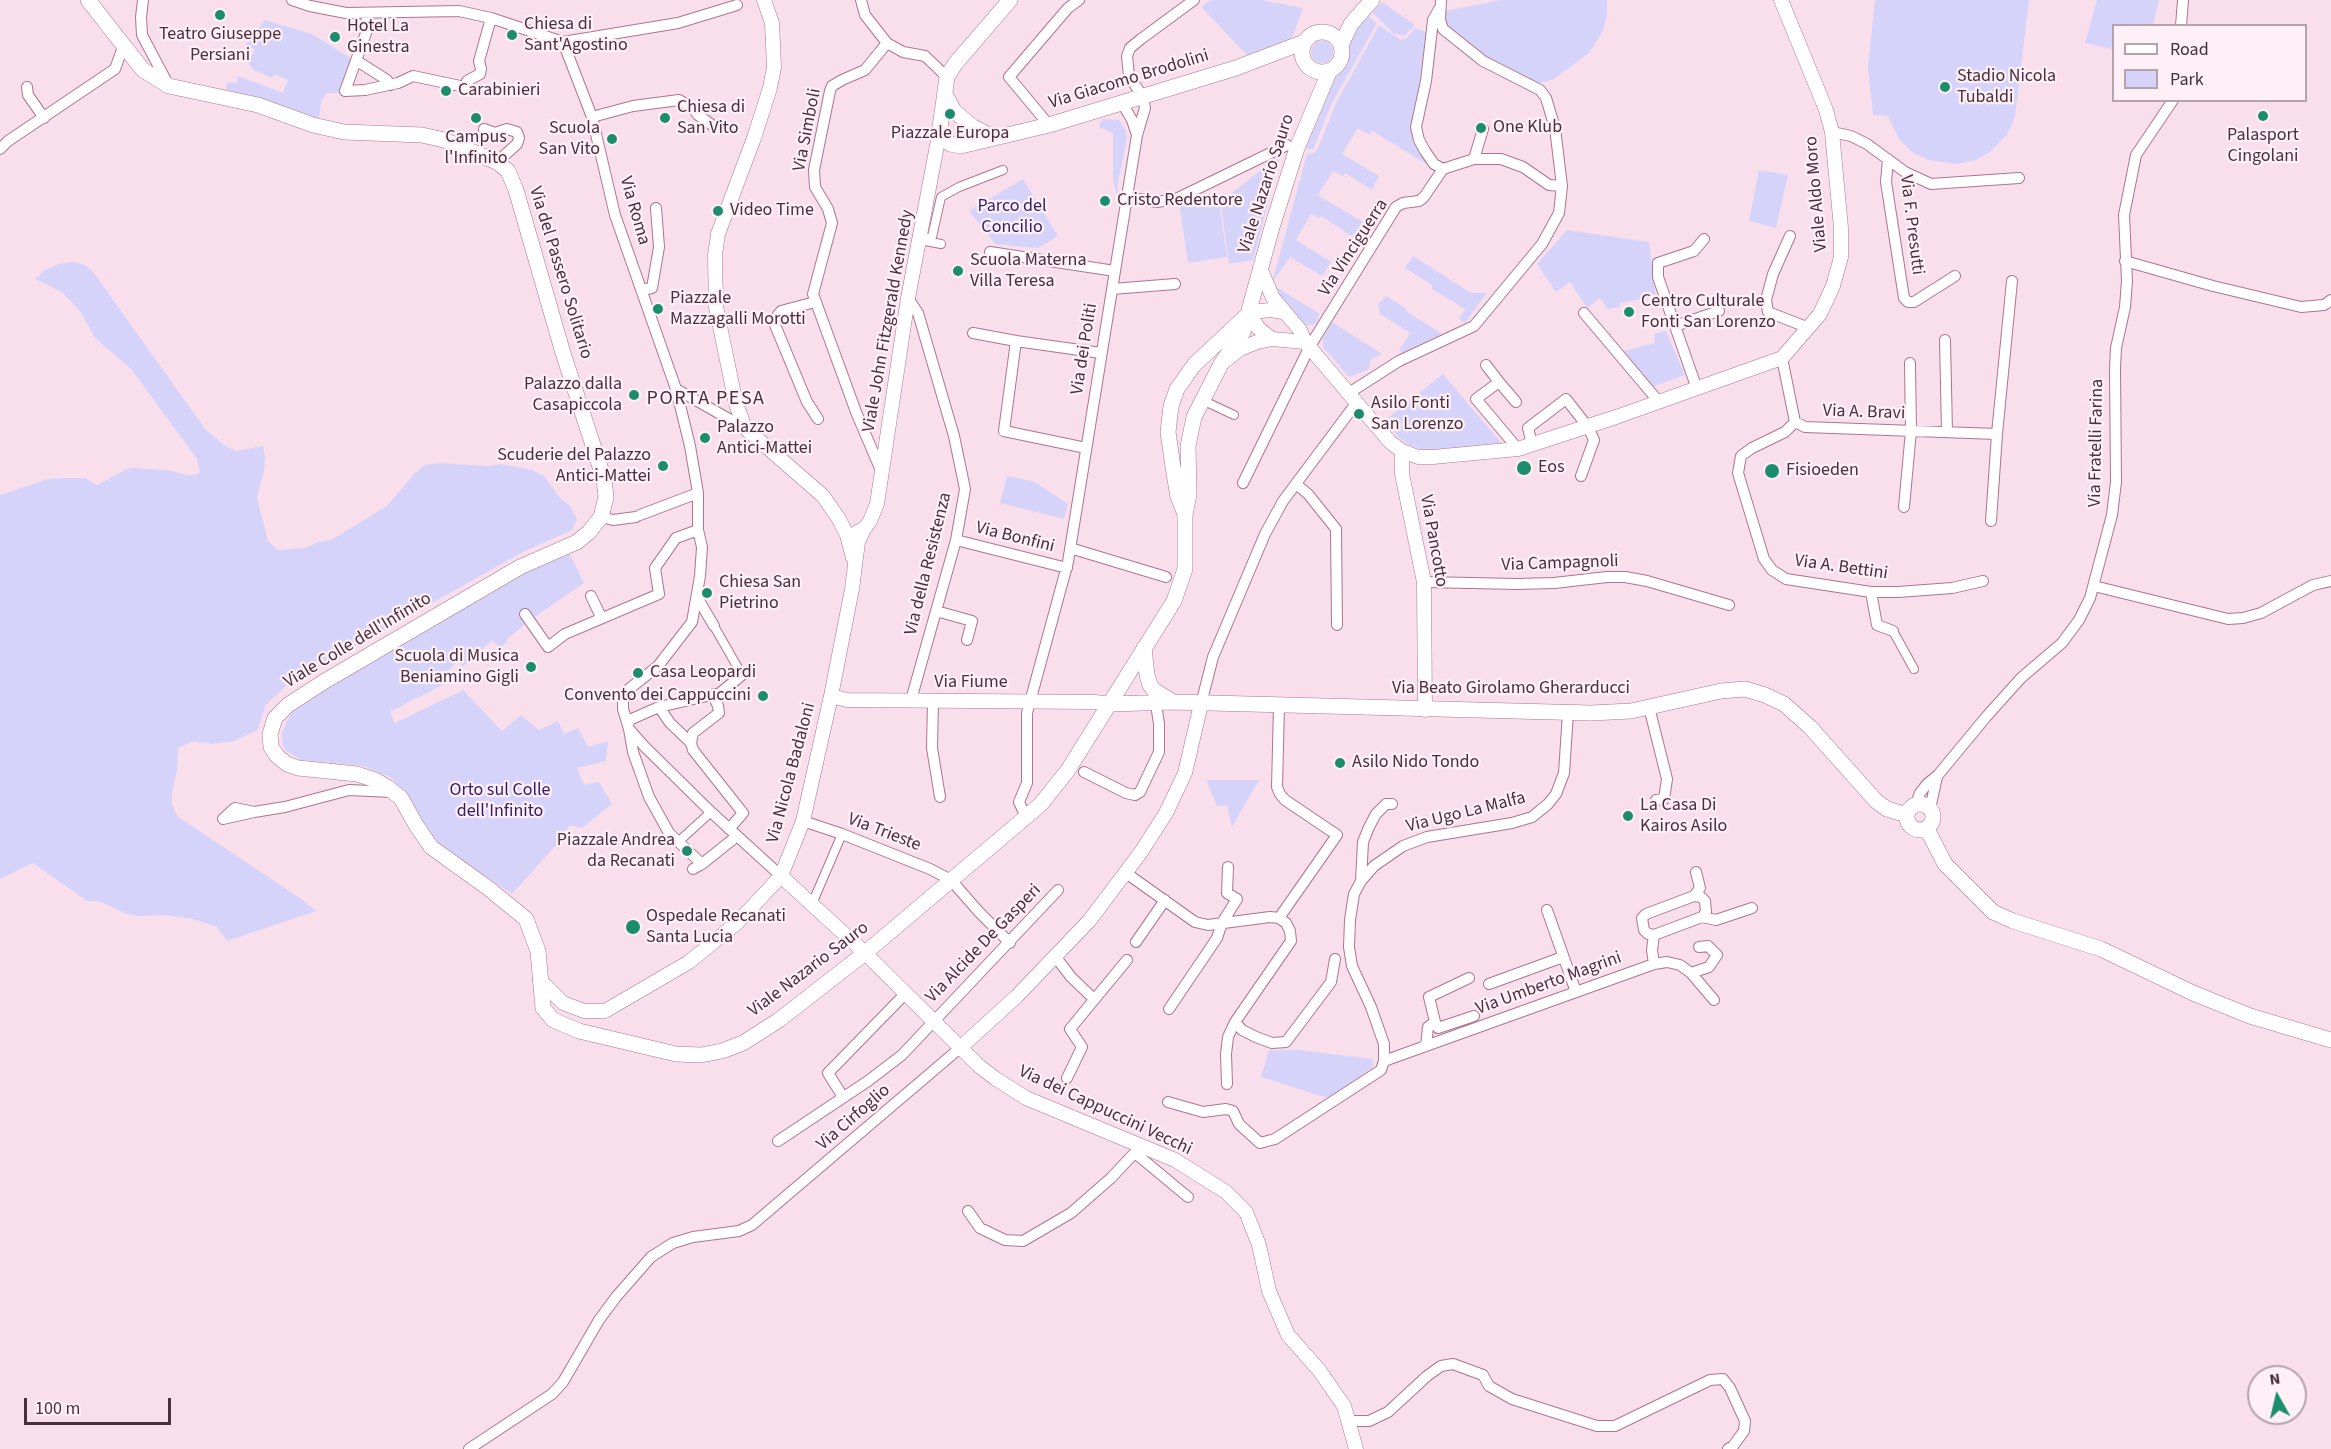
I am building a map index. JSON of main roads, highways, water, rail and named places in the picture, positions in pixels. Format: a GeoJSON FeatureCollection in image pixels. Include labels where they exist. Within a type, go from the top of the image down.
{"type":"FeatureCollection","features":[{"type":"Feature","properties":{"kind":"main road","name":"Via del Passero Solitario"},"geometry":{"type":"LineString","coordinates":[[88,0],[143,70],[170,86],[258,105],[313,125],[344,132],[422,135],[444,140],[497,162],[507,171],[516,190],[563,353],[601,468],[606,497],[601,517]]}},
{"type":"Feature","properties":{"kind":"main road"},"geometry":{"type":"LineString","coordinates":[[1001,138],[961,146],[950,144],[940,131],[947,77],[955,64],[1010,0]]}},
{"type":"Feature","properties":{"kind":"main road"},"geometry":{"type":"LineString","coordinates":[[1311,111],[1313,93],[1308,67],[1302,57],[1304,42],[1312,34],[1324,32],[1343,23],[1367,5]]}},
{"type":"Feature","properties":{"kind":"main road","name":"Viale Nazario Sauro"},"geometry":{"type":"LineString","coordinates":[[540,980],[543,1008],[553,1020],[579,1031],[676,1054],[701,1055],[722,1051],[743,1042],[779,1020],[865,953],[1026,817],[1057,786],[1125,681],[1173,601],[1185,569],[1185,515],[1189,494],[1188,446],[1194,417],[1221,364],[1243,332],[1260,268],[1297,148],[1311,111],[1330,70],[1337,66],[1341,58],[1341,45],[1345,35],[1367,5]]}},
{"type":"Feature","properties":{"kind":"main road"},"geometry":{"type":"LineString","coordinates":[[1324,32],[1336,38],[1341,45]]}},
{"type":"Feature","properties":{"kind":"main road","name":"Via Giacomo Brodolini"},"geometry":{"type":"LineString","coordinates":[[1001,138],[1122,104],[1268,57],[1304,42]]}},
{"type":"Feature","properties":{"kind":"main road","name":"Via Giacomo Brodolini"},"geometry":{"type":"LineString","coordinates":[[1268,57],[1308,67]]}},
{"type":"Feature","properties":{"kind":"main road"},"geometry":{"type":"LineString","coordinates":[[1308,67],[1319,72],[1330,70]]}},
{"type":"Feature","properties":{"kind":"main road"},"geometry":{"type":"LineString","coordinates":[[945,94],[954,111],[963,119],[982,133],[1001,138]]}},
{"type":"Feature","properties":{"kind":"main road"},"geometry":{"type":"LineString","coordinates":[[940,131],[950,121],[963,119]]}},
{"type":"Feature","properties":{"kind":"main road","name":"Viale Nazario Sauro"},"geometry":{"type":"LineString","coordinates":[[1185,515],[1179,497],[1168,432],[1171,406],[1177,389],[1194,365],[1249,312]]}},
{"type":"Feature","properties":{"kind":"main road","name":"Viale Colle dell'Infinito"},"geometry":{"type":"LineString","coordinates":[[540,980],[538,951],[526,919],[431,847],[401,798],[375,780],[357,774],[298,768],[287,764],[271,747],[270,734],[275,718],[288,705],[510,572],[577,542],[601,517]]}},
{"type":"Feature","properties":{"kind":"main road"},"geometry":{"type":"LineString","coordinates":[[1144,648],[1146,675],[1153,692]]}},
{"type":"Feature","properties":{"kind":"main road"},"geometry":{"type":"LineString","coordinates":[[1139,702],[1128,690],[1125,681],[1142,682],[1153,692]]}},
{"type":"Feature","properties":{"kind":"main road","name":"Via Beato Girolamo Gherarducci"},"geometry":{"type":"LineString","coordinates":[[1153,692],[1173,702],[1201,704],[1619,712],[1733,689],[1745,690],[1765,695],[1784,704],[1810,727],[1876,801],[1887,809],[1918,809],[1911,827],[1919,831],[1927,829]]}},
{"type":"Feature","properties":{"kind":"main road"},"geometry":{"type":"LineString","coordinates":[[1110,704],[1139,702],[1153,692]]}},
{"type":"Feature","properties":{"kind":"main road"},"geometry":{"type":"LineString","coordinates":[[1918,809],[1933,821],[1927,829],[1945,864],[1993,912],[2013,921],[2101,949],[2193,993],[2250,1016],[2331,1040]]}},
{"type":"Feature","properties":{"kind":"place","name":"Teatro Giuseppe Persiani"},"geometry":{"type":"Point","coordinates":[220,15]}},
{"type":"Feature","properties":{"kind":"place","name":"Chiesa di Sant'Agostino"},"geometry":{"type":"Point","coordinates":[512,35]}},
{"type":"Feature","properties":{"kind":"place","name":"Hotel La Ginestra"},"geometry":{"type":"Point","coordinates":[335,37]}},
{"type":"Feature","properties":{"kind":"place","name":"Stadio Nicola Tubaldi"},"geometry":{"type":"Point","coordinates":[1945,87]}},
{"type":"Feature","properties":{"kind":"place","name":"Carabinieri"},"geometry":{"type":"Point","coordinates":[446,91]}},
{"type":"Feature","properties":{"kind":"place","name":"Piazzale Europa"},"geometry":{"type":"Point","coordinates":[950,114]}},
{"type":"Feature","properties":{"kind":"place","name":"Palasport Cingolani"},"geometry":{"type":"Point","coordinates":[2263,116]}},
{"type":"Feature","properties":{"kind":"place","name":"Campus l'Infinito"},"geometry":{"type":"Point","coordinates":[476,118]}},
{"type":"Feature","properties":{"kind":"place","name":"Chiesa di San Vito"},"geometry":{"type":"Point","coordinates":[665,118]}},
{"type":"Feature","properties":{"kind":"place","name":"One Klub"},"geometry":{"type":"Point","coordinates":[1481,128]}},
{"type":"Feature","properties":{"kind":"place","name":"Scuola San Vito"},"geometry":{"type":"Point","coordinates":[612,139]}},
{"type":"Feature","properties":{"kind":"place","name":"Cristo Redentore"},"geometry":{"type":"Point","coordinates":[1105,201]}},
{"type":"Feature","properties":{"kind":"place","name":"Video Time"},"geometry":{"type":"Point","coordinates":[718,211]}},
{"type":"Feature","properties":{"kind":"place","name":"Scuola Materna Villa Teresa"},"geometry":{"type":"Point","coordinates":[958,271]}},
{"type":"Feature","properties":{"kind":"place","name":"Piazzale Mazzagalli Morotti"},"geometry":{"type":"Point","coordinates":[658,309]}},
{"type":"Feature","properties":{"kind":"place","name":"Centro Culturale Fonti San Lorenzo"},"geometry":{"type":"Point","coordinates":[1629,312]}},
{"type":"Feature","properties":{"kind":"place","name":"Palazzo dalla Casapiccola"},"geometry":{"type":"Point","coordinates":[634,395]}},
{"type":"Feature","properties":{"kind":"place","name":"Asilo Fonti San Lorenzo"},"geometry":{"type":"Point","coordinates":[1359,414]}},
{"type":"Feature","properties":{"kind":"place","name":"Palazzo Antici-Mattei"},"geometry":{"type":"Point","coordinates":[705,438]}},
{"type":"Feature","properties":{"kind":"place","name":"Scuderie del Palazzo Antici-Mattei"},"geometry":{"type":"Point","coordinates":[663,466]}},
{"type":"Feature","properties":{"kind":"place","name":"Eos"},"geometry":{"type":"Point","coordinates":[1524,468]}},
{"type":"Feature","properties":{"kind":"place","name":"Fisioeden"},"geometry":{"type":"Point","coordinates":[1772,471]}},
{"type":"Feature","properties":{"kind":"place","name":"Chiesa San Pietrino"},"geometry":{"type":"Point","coordinates":[707,593]}},
{"type":"Feature","properties":{"kind":"place","name":"Scuola di Musica Beniamino Gigli"},"geometry":{"type":"Point","coordinates":[531,667]}},
{"type":"Feature","properties":{"kind":"place","name":"Casa Leopardi"},"geometry":{"type":"Point","coordinates":[638,673]}},
{"type":"Feature","properties":{"kind":"place","name":"Convento dei Cappuccini"},"geometry":{"type":"Point","coordinates":[763,696]}},
{"type":"Feature","properties":{"kind":"place","name":"Asilo Nido Tondo"},"geometry":{"type":"Point","coordinates":[1340,763]}},
{"type":"Feature","properties":{"kind":"place","name":"La Casa Di Kairos Asilo"},"geometry":{"type":"Point","coordinates":[1628,816]}},
{"type":"Feature","properties":{"kind":"place","name":"Piazzale Andrea da Recanati"},"geometry":{"type":"Point","coordinates":[687,851]}},
{"type":"Feature","properties":{"kind":"place","name":"Ospedale Recanati Santa Lucia"},"geometry":{"type":"Point","coordinates":[633,927]}},
{"type":"Feature","properties":{"kind":"district","name":"PORTA PESA"},"geometry":{"type":"Point","coordinates":[706,400]}},
{"type":"Feature","properties":{"kind":"park label","name":"Parco del Concilio"},"geometry":{"type":"Point","coordinates":[1012,217]}},
{"type":"Feature","properties":{"kind":"park label","name":"Orto sul Colle dell'Infinito"},"geometry":{"type":"Point","coordinates":[500,801]}}]}
